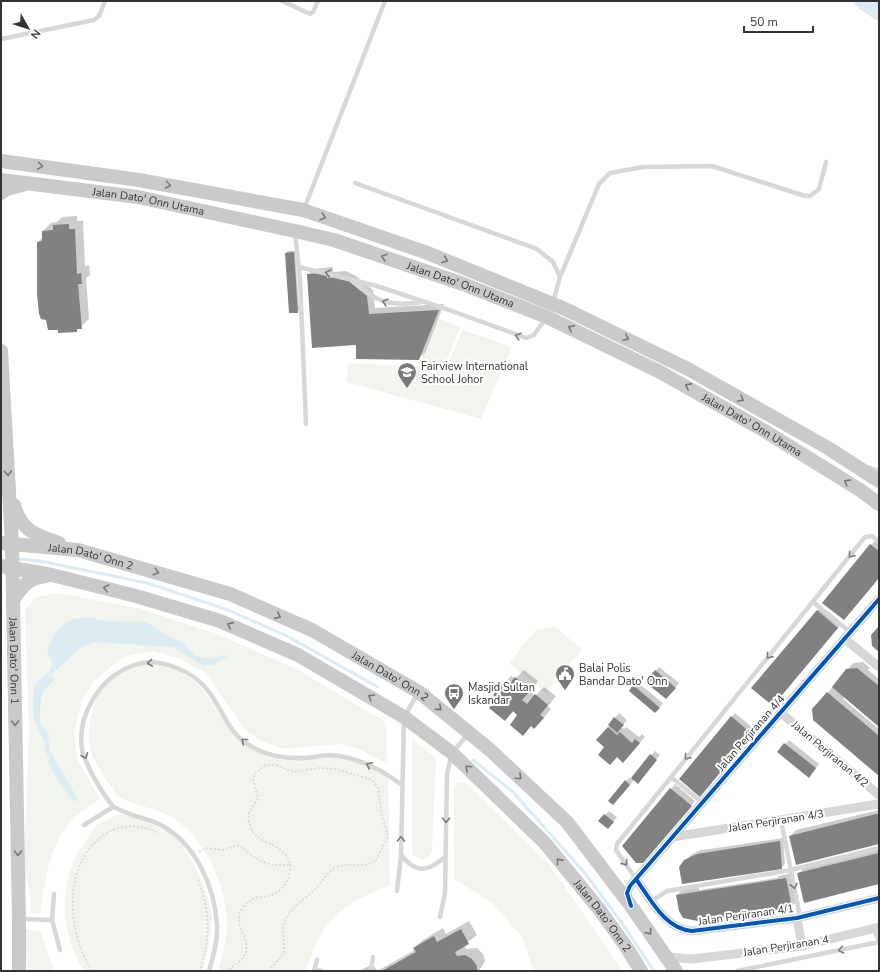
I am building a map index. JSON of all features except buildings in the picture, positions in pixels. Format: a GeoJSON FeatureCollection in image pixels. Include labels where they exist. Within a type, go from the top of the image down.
{"type":"FeatureCollection","features":[{"type":"Feature","properties":{"kind":"main road","name":"Jalan Dato' Onn Utama"},"geometry":{"type":"LineString","coordinates":[[1,161],[139,180],[303,210],[425,252],[550,311],[709,398],[860,490],[879,504]]}},
{"type":"Feature","properties":{"kind":"main road","name":"Jalan Dato' Onn Utama"},"geometry":{"type":"LineString","coordinates":[[1,180],[138,197],[295,231],[334,240],[463,284],[550,311],[565,309],[688,369],[879,481]]}},
{"type":"Feature","properties":{"kind":"main road"},"geometry":{"type":"LineString","coordinates":[[1,193],[6,189],[18,186],[37,184]]}},
{"type":"Feature","properties":{"kind":"main road"},"geometry":{"type":"LineString","coordinates":[[334,240],[339,223]]}},
{"type":"Feature","properties":{"kind":"main road","name":"Jalan Dato' Onn 1"},"geometry":{"type":"LineString","coordinates":[[1,351],[9,491],[6,567],[13,600],[19,971]]}},
{"type":"Feature","properties":{"kind":"main road"},"geometry":{"type":"LineString","coordinates":[[9,491],[16,514],[22,525],[34,534],[78,550]]}},
{"type":"Feature","properties":{"kind":"main road","name":"Jalan Dato' Onn 2"},"geometry":{"type":"LineString","coordinates":[[6,544],[78,550],[230,594],[312,630],[419,692],[489,749],[567,822],[631,906],[668,957],[676,971]]}},
{"type":"Feature","properties":{"kind":"main road","name":"Jalan Dato' Onn 2"},"geometry":{"type":"LineString","coordinates":[[6,567],[52,576],[136,596],[220,621],[298,655],[404,717],[452,753],[545,843],[599,909],[627,948],[640,971]]}},
{"type":"Feature","properties":{"kind":"main road"},"geometry":{"type":"LineString","coordinates":[[13,600],[20,588],[28,581],[36,577],[52,576]]}},
{"type":"Feature","properties":{"kind":"street","name":"Jalan Perjiranan 4/4"},"geometry":{"type":"LineString","coordinates":[[631,906],[627,898],[627,890],[879,599]]}},
{"type":"Feature","properties":{"kind":"street"},"geometry":{"type":"LineString","coordinates":[[848,635],[879,666]]}},
{"type":"Feature","properties":{"kind":"street","name":"Jalan Perjiranan 4/2"},"geometry":{"type":"LineString","coordinates":[[780,713],[879,795]]}},
{"type":"Feature","properties":{"kind":"street","name":"Jalan Perjiranan 4/3"},"geometry":{"type":"LineString","coordinates":[[673,837],[879,804]]}},
{"type":"Feature","properties":{"kind":"street"},"geometry":{"type":"LineString","coordinates":[[610,880],[622,884],[636,879]]}},
{"type":"Feature","properties":{"kind":"street","name":"Jalan Perjiranan 4/1"},"geometry":{"type":"LineString","coordinates":[[636,879],[666,920],[683,930],[692,931],[798,918],[879,898]]}},
{"type":"Feature","properties":{"kind":"street"},"geometry":{"type":"LineString","coordinates":[[798,918],[802,946]]}},
{"type":"Feature","properties":{"kind":"street","name":"Jalan Perjiranan 4"},"geometry":{"type":"LineString","coordinates":[[668,957],[692,959],[802,946],[877,928]]}},
{"type":"Feature","properties":{"kind":"street","name":"Jalan Perjiranan 4"},"geometry":{"type":"LineString","coordinates":[[676,971],[692,959]]}},
{"type":"Feature","properties":{"kind":"lane"},"geometry":{"type":"LineString","coordinates":[[1,39],[94,20],[99,16],[105,1]]}},
{"type":"Feature","properties":{"kind":"lane"},"geometry":{"type":"LineString","coordinates":[[282,1],[310,14],[313,12],[318,1]]}},
{"type":"Feature","properties":{"kind":"lane"},"geometry":{"type":"LineString","coordinates":[[303,210],[385,1]]}},
{"type":"Feature","properties":{"kind":"lane"},"geometry":{"type":"LineString","coordinates":[[299,266],[350,278],[526,338],[534,335],[550,311],[560,277],[599,184],[610,173],[643,167],[712,166],[805,196],[810,196],[819,189],[826,162]]}},
{"type":"Feature","properties":{"kind":"lane"},"geometry":{"type":"LineString","coordinates":[[355,183],[537,249],[553,262],[560,277]]}},
{"type":"Feature","properties":{"kind":"lane"},"geometry":{"type":"LineString","coordinates":[[295,231],[299,266],[306,424]]}},
{"type":"Feature","properties":{"kind":"lane"},"geometry":{"type":"LineString","coordinates":[[350,278],[369,295],[383,302],[394,304],[424,302]]}},
{"type":"Feature","properties":{"kind":"lane"},"geometry":{"type":"LineString","coordinates":[[842,458],[879,471]]}},
{"type":"Feature","properties":{"kind":"lane"},"geometry":{"type":"LineString","coordinates":[[703,803],[671,777],[865,537],[872,536],[879,542]]}},
{"type":"Feature","properties":{"kind":"lane"},"geometry":{"type":"LineString","coordinates":[[813,602],[848,635]]}},
{"type":"Feature","properties":{"kind":"lane"},"geometry":{"type":"LineString","coordinates":[[209,971],[218,927],[213,899],[205,873],[193,854],[176,835],[162,825],[113,807],[93,775],[82,750],[81,728],[90,703],[100,688],[134,665],[154,662],[172,667],[193,677],[209,691],[232,730],[248,745],[266,753],[283,757],[306,758],[330,755],[346,757],[388,774],[402,785]]}},
{"type":"Feature","properties":{"kind":"lane"},"geometry":{"type":"LineString","coordinates":[[397,891],[401,855],[404,717],[419,692]]}},
{"type":"Feature","properties":{"kind":"lane"},"geometry":{"type":"LineString","coordinates":[[440,917],[445,894],[447,774],[452,753],[469,733]]}},
{"type":"Feature","properties":{"kind":"lane","name":"Jalan Perjiranan 4/1"},"geometry":{"type":"LineString","coordinates":[[636,879],[616,847],[671,777]]}},
{"type":"Feature","properties":{"kind":"lane"},"geometry":{"type":"LineString","coordinates":[[84,825],[113,807]]}},
{"type":"Feature","properties":{"kind":"lane"},"geometry":{"type":"LineString","coordinates":[[781,820],[791,870],[798,918]]}},
{"type":"Feature","properties":{"kind":"lane"},"geometry":{"type":"LineString","coordinates":[[652,901],[667,891],[791,870],[879,848]]}},
{"type":"Feature","properties":{"kind":"lane"},"geometry":{"type":"LineString","coordinates":[[401,855],[415,868],[426,869],[435,866],[445,857]]}},
{"type":"Feature","properties":{"kind":"lane"},"geometry":{"type":"LineString","coordinates":[[54,894],[52,920],[60,950]]}},
{"type":"Feature","properties":{"kind":"lane"},"geometry":{"type":"LineString","coordinates":[[19,919],[52,920]]}},
{"type":"Feature","properties":{"kind":"lane"},"geometry":{"type":"LineString","coordinates":[[737,971],[879,942],[877,928]]}},
{"type":"Feature","properties":{"kind":"lane"},"geometry":{"type":"LineString","coordinates":[[371,971],[373,957]]}},
{"type":"Feature","properties":{"kind":"lane"},"geometry":{"type":"LineString","coordinates":[[317,960],[314,970],[322,971]]}},
{"type":"Feature","properties":{"kind":"path"},"geometry":{"type":"LineString","coordinates":[[225,971],[243,959],[246,952],[244,934],[240,926],[239,914],[242,909],[257,896],[272,896],[278,892],[286,883],[290,864],[282,849],[256,838],[252,834],[249,814],[258,798],[253,780],[255,773],[266,765],[276,765],[294,772],[319,768],[336,769],[372,780],[376,784],[382,816],[388,837],[376,860],[365,866],[347,864],[336,867],[327,873],[316,888],[296,904],[283,926],[284,952],[269,971]]}},
{"type":"Feature","properties":{"kind":"path"},"geometry":{"type":"LineString","coordinates":[[92,971],[78,941],[73,913],[75,884],[84,859],[94,843],[112,830],[132,826],[151,829],[162,835]]}},
{"type":"Feature","properties":{"kind":"path"},"geometry":{"type":"LineString","coordinates":[[193,854],[206,848],[224,850],[237,845],[243,847],[252,856],[273,865],[281,867],[290,864]]}},
{"type":"Feature","properties":{"kind":"path"},"geometry":{"type":"LineString","coordinates":[[196,875],[204,896],[208,926],[207,946],[200,971]]}},
{"type":"Feature","properties":{"kind":"shaded area"},"geometry":{"type":"Polygon","coordinates":[[[438,318],[460,327],[442,373],[420,364],[438,318]]]}},
{"type":"Feature","properties":{"kind":"shaded area"},"geometry":{"type":"Polygon","coordinates":[[[463,330],[512,347],[481,419],[347,382],[348,363],[418,367],[443,374],[463,330]]]}},
{"type":"Feature","properties":{"kind":"shaded area"},"geometry":{"type":"Polygon","coordinates":[[[57,593],[138,608],[217,634],[296,669],[386,722],[387,764],[362,750],[340,744],[282,749],[260,740],[245,730],[205,672],[180,659],[154,651],[123,657],[94,681],[82,700],[74,731],[77,759],[100,799],[75,817],[59,838],[46,875],[40,914],[31,913],[29,888],[24,870],[29,730],[25,610],[36,597],[57,593]]]}},
{"type":"Feature","properties":{"kind":"shaded area"},"geometry":{"type":"Polygon","coordinates":[[[89,617],[107,621],[147,622],[169,637],[182,642],[195,656],[212,659],[223,655],[227,657],[214,665],[203,666],[173,647],[95,642],[80,648],[51,675],[55,679],[43,691],[40,707],[40,722],[48,734],[50,751],[78,799],[74,802],[53,772],[50,765],[44,741],[39,733],[34,719],[33,692],[37,683],[51,669],[51,660],[47,654],[57,632],[66,623],[72,620],[89,617]]]}},
{"type":"Feature","properties":{"kind":"shaded area"},"geometry":{"type":"Polygon","coordinates":[[[555,627],[582,649],[546,693],[509,663],[536,630],[555,627]]]}},
{"type":"Feature","properties":{"kind":"shaded area"},"geometry":{"type":"Polygon","coordinates":[[[150,661],[173,668],[190,678],[205,692],[232,732],[243,742],[256,749],[280,755],[343,756],[388,775],[390,886],[359,899],[346,907],[336,916],[319,939],[306,971],[218,971],[226,937],[227,926],[225,905],[220,883],[206,853],[191,834],[170,816],[118,796],[96,763],[90,746],[89,729],[96,698],[107,683],[114,677],[131,667],[150,661]]]}},
{"type":"Feature","properties":{"kind":"shaded area"},"geometry":{"type":"Polygon","coordinates":[[[412,739],[436,758],[432,851],[428,858],[422,860],[414,856],[412,852],[412,739]]]}},
{"type":"Feature","properties":{"kind":"shaded area"},"geometry":{"type":"Polygon","coordinates":[[[458,782],[466,783],[548,863],[623,971],[534,971],[522,937],[491,902],[454,879],[454,789],[458,782]]]}},
{"type":"Feature","properties":{"kind":"shaded area"},"geometry":{"type":"Polygon","coordinates":[[[119,814],[147,821],[163,827],[180,843],[194,864],[205,889],[212,917],[210,941],[202,971],[83,971],[71,945],[65,920],[65,896],[69,874],[77,853],[97,825],[119,814]]]}},
{"type":"Feature","properties":{"kind":"shaded area"},"geometry":{"type":"Polygon","coordinates":[[[26,929],[41,932],[55,971],[27,971],[26,929]]]}},
{"type":"Feature","properties":{"kind":"waterway"},"geometry":{"type":"LineString","coordinates":[[863,1],[879,12]]}},
{"type":"Feature","properties":{"kind":"waterway"},"geometry":{"type":"LineString","coordinates":[[17,559],[40,561],[147,583],[228,610],[287,636],[378,687]]}},
{"type":"Feature","properties":{"kind":"waterway"},"geometry":{"type":"LineString","coordinates":[[473,760],[512,791],[584,872],[622,923],[654,971]]}},
{"type":"Feature","properties":{"kind":"cycle path"},"geometry":{"type":"LineString","coordinates":[[631,906],[627,893],[630,886],[879,599]]}},
{"type":"Feature","properties":{"kind":"cycle path"},"geometry":{"type":"LineString","coordinates":[[636,879],[653,904],[666,919],[682,929],[692,931],[797,918],[879,898]]}},
{"type":"Feature","properties":{"kind":"place","name":"Fairview International School Johor"},"geometry":{"type":"Point","coordinates":[407,389]}},
{"type":"Feature","properties":{"kind":"place","name":"Balai Polis Bandar Dato' Onn"},"geometry":{"type":"Point","coordinates":[565,691]}},
{"type":"Feature","properties":{"kind":"place","name":"Masjid Sultan Iskandar"},"geometry":{"type":"Point","coordinates":[454,710]}}]}
